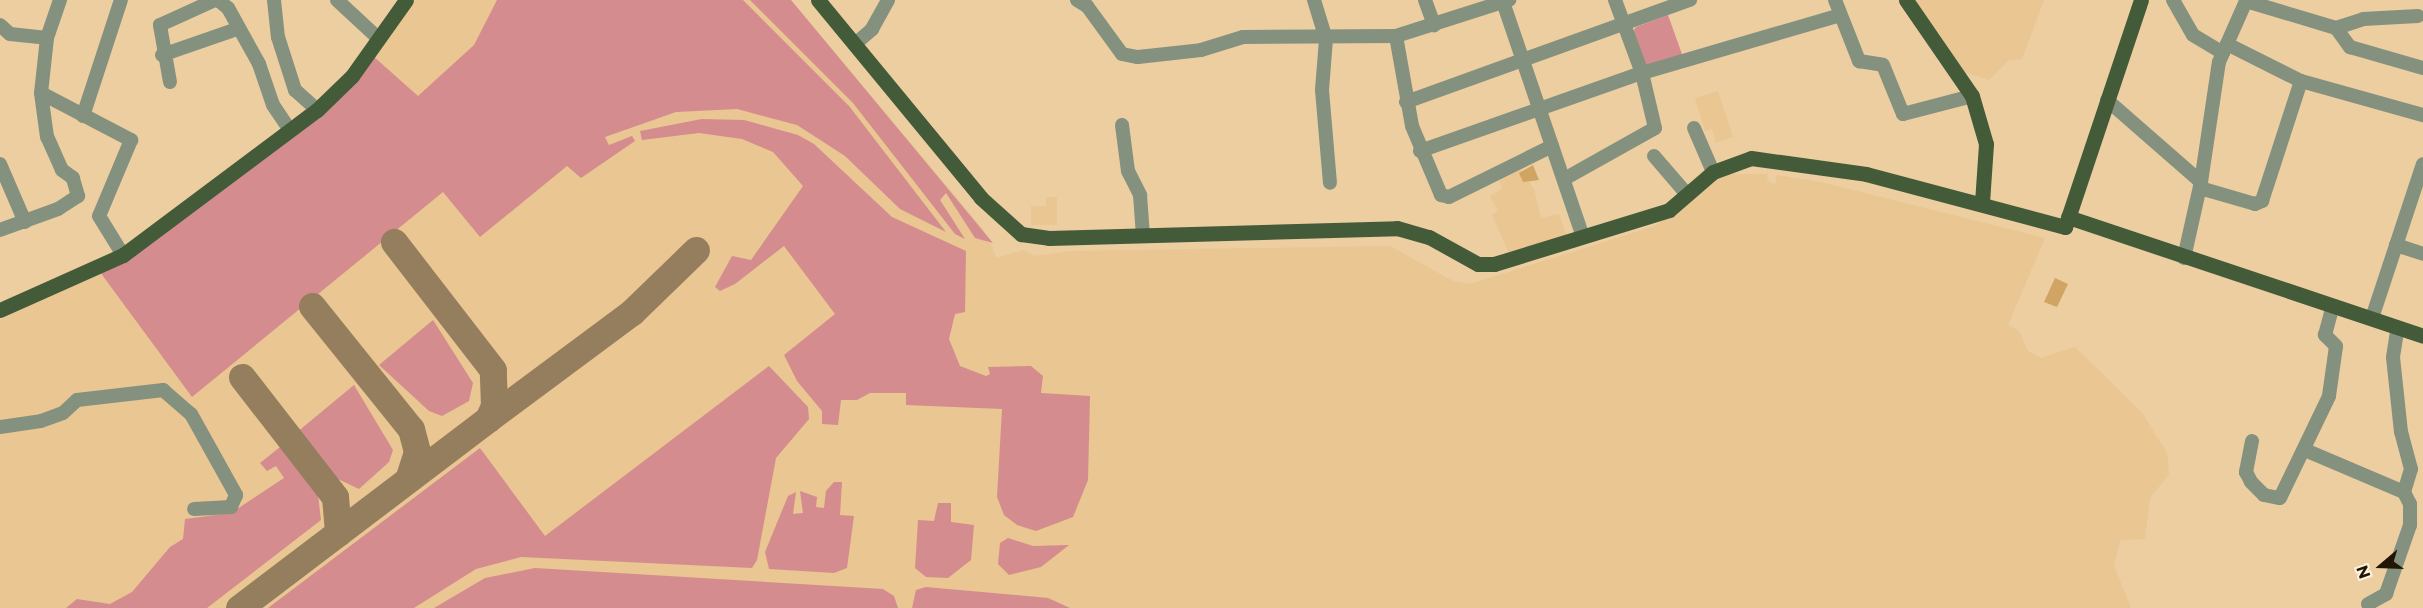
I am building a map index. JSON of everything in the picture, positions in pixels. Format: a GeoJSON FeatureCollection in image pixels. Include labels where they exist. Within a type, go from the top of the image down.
{"type":"FeatureCollection","features":[{"type":"Feature","properties":{"kind":"main road"},"geometry":{"type":"LineString","coordinates":[[0,310],[123,255],[317,110],[342,88],[406,0]]}},
{"type":"Feature","properties":{"kind":"main road"},"geometry":{"type":"LineString","coordinates":[[818,0],[1009,227],[1034,237],[1397,228],[1429,237],[1478,264],[1494,264],[1669,210],[1685,192],[1713,172],[1750,158],[1820,164],[1982,203],[2065,227],[2141,0]]}},
{"type":"Feature","properties":{"kind":"main road"},"geometry":{"type":"LineString","coordinates":[[1906,0],[1972,96],[1986,144],[1982,203]]}},
{"type":"Feature","properties":{"kind":"main road"},"geometry":{"type":"LineString","coordinates":[[2068,217],[2184,258],[2423,336]]}},
{"type":"Feature","properties":{"kind":"street"},"geometry":{"type":"LineString","coordinates":[[0,230],[25,222],[78,196],[74,178],[62,170],[46,137],[41,93],[47,38],[60,0]]}},
{"type":"Feature","properties":{"kind":"street"},"geometry":{"type":"LineString","coordinates":[[83,116],[121,0]]}},
{"type":"Feature","properties":{"kind":"street"},"geometry":{"type":"LineString","coordinates":[[170,82],[162,55],[160,25],[216,0],[228,8],[290,130]]}},
{"type":"Feature","properties":{"kind":"street"},"geometry":{"type":"LineString","coordinates":[[274,0],[278,37],[296,90],[317,110]]}},
{"type":"Feature","properties":{"kind":"street"},"geometry":{"type":"LineString","coordinates":[[337,0],[378,38]]}},
{"type":"Feature","properties":{"kind":"street"},"geometry":{"type":"LineString","coordinates":[[855,44],[872,29],[888,0]]}},
{"type":"Feature","properties":{"kind":"street"},"geometry":{"type":"LineString","coordinates":[[1077,0],[1087,6],[1122,54],[1137,57],[1201,50],[1218,41],[1249,37],[1326,39],[1396,36],[1506,1],[1542,106],[1552,146],[1566,178],[1583,237]]}},
{"type":"Feature","properties":{"kind":"street"},"geometry":{"type":"LineString","coordinates":[[1314,0],[1326,39],[1322,90],[1330,183]]}},
{"type":"Feature","properties":{"kind":"street"},"geometry":{"type":"LineString","coordinates":[[1425,0],[1434,25]]}},
{"type":"Feature","properties":{"kind":"street"},"geometry":{"type":"LineString","coordinates":[[1566,178],[1655,128],[1642,72],[1622,24],[1615,0]]}},
{"type":"Feature","properties":{"kind":"street"},"geometry":{"type":"LineString","coordinates":[[1406,102],[1690,0]]}},
{"type":"Feature","properties":{"kind":"street"},"geometry":{"type":"LineString","coordinates":[[1835,0],[1859,62],[1883,65],[1902,114],[1972,96]]}},
{"type":"Feature","properties":{"kind":"street"},"geometry":{"type":"LineString","coordinates":[[2173,0],[2193,35],[2301,81],[2423,115]]}},
{"type":"Feature","properties":{"kind":"street"},"geometry":{"type":"LineString","coordinates":[[2184,258],[2201,185],[2225,49],[2246,0],[2336,28],[2363,19],[2418,16]]}},
{"type":"Feature","properties":{"kind":"street"},"geometry":{"type":"LineString","coordinates":[[1420,151],[1642,72],[1840,15]]}},
{"type":"Feature","properties":{"kind":"street"},"geometry":{"type":"LineString","coordinates":[[0,25],[10,34],[47,38]]}},
{"type":"Feature","properties":{"kind":"street"},"geometry":{"type":"LineString","coordinates":[[2336,28],[2350,47],[2423,68]]}},
{"type":"Feature","properties":{"kind":"street"},"geometry":{"type":"LineString","coordinates":[[162,55],[237,29]]}},
{"type":"Feature","properties":{"kind":"street"},"geometry":{"type":"LineString","coordinates":[[1396,36],[1406,102],[1420,151],[1435,189],[1449,197],[1552,146]]}},
{"type":"Feature","properties":{"kind":"street"},"geometry":{"type":"LineString","coordinates":[[2107,100],[2201,185],[2255,204],[2262,201],[2301,81]]}},
{"type":"Feature","properties":{"kind":"street"},"geometry":{"type":"LineString","coordinates":[[41,93],[131,140],[99,216],[123,255]]}},
{"type":"Feature","properties":{"kind":"street"},"geometry":{"type":"LineString","coordinates":[[1122,125],[1128,171],[1140,195],[1143,236]]}},
{"type":"Feature","properties":{"kind":"street"},"geometry":{"type":"LineString","coordinates":[[1694,128],[1713,172]]}},
{"type":"Feature","properties":{"kind":"street"},"geometry":{"type":"LineString","coordinates":[[1654,156],[1685,192]]}},
{"type":"Feature","properties":{"kind":"street"},"geometry":{"type":"LineString","coordinates":[[0,164],[25,222]]}},
{"type":"Feature","properties":{"kind":"street"},"geometry":{"type":"LineString","coordinates":[[2372,318],[2423,164]]}},
{"type":"Feature","properties":{"kind":"street"},"geometry":{"type":"LineString","coordinates":[[2396,245],[2423,254]]}},
{"type":"Feature","properties":{"kind":"street"},"geometry":{"type":"LineString","coordinates":[[2252,441],[2246,472],[2264,495],[2276,499],[2305,450],[2329,396],[2336,364],[2336,346],[2325,335],[2333,306]]}},
{"type":"Feature","properties":{"kind":"street"},"geometry":{"type":"LineString","coordinates":[[2398,327],[2393,357],[2401,432],[2411,469],[2404,492]]}},
{"type":"Feature","properties":{"kind":"street"},"geometry":{"type":"LineString","coordinates":[[0,427],[41,422],[63,413],[77,400],[163,390],[191,414],[236,495],[231,507],[194,510]]}},
{"type":"Feature","properties":{"kind":"street"},"geometry":{"type":"LineString","coordinates":[[2305,450],[2404,492],[2410,504],[2407,544],[2386,594],[2368,604]]}},
{"type":"Feature","properties":{"kind":"shaded area"},"geometry":{"type":"Polygon","coordinates":[[[415,0],[791,0],[983,229],[997,258],[1023,250],[1035,256],[1071,251],[1390,246],[1453,281],[1470,284],[1655,226],[1709,182],[1729,174],[1768,174],[1767,181],[1775,184],[1777,175],[1821,182],[2045,238],[2008,325],[2019,331],[2028,351],[2041,358],[2075,347],[2142,413],[2167,453],[2169,474],[2150,498],[2145,539],[2120,540],[2114,566],[2131,608],[0,608],[0,320],[129,257],[373,56],[415,0]]]}},
{"type":"Feature","properties":{"kind":"shaded area"},"geometry":{"type":"Polygon","coordinates":[[[497,0],[743,0],[849,106],[946,232],[900,209],[845,156],[797,125],[737,109],[676,112],[605,137],[609,145],[632,136],[635,141],[581,178],[567,166],[480,237],[443,192],[192,397],[100,272],[373,56],[418,96],[474,45],[497,0]]]}},
{"type":"Feature","properties":{"kind":"shaded area"},"geometry":{"type":"Polygon","coordinates":[[[750,0],[791,0],[993,243],[975,238],[946,193],[940,200],[965,239],[955,234],[853,103],[750,0]]]}},
{"type":"Feature","properties":{"kind":"shaded area"},"geometry":{"type":"Polygon","coordinates":[[[1914,0],[2044,0],[2022,59],[2009,60],[1989,80],[1961,71],[1914,0]]]}},
{"type":"Feature","properties":{"kind":"shaded area"},"geometry":{"type":"Polygon","coordinates":[[[1668,15],[1683,57],[1645,66],[1631,34],[1636,27],[1668,15]]]}},
{"type":"Feature","properties":{"kind":"shaded area"},"geometry":{"type":"Polygon","coordinates":[[[1718,91],[1733,137],[1716,143],[1712,129],[1705,131],[1695,98],[1718,91]]]}},
{"type":"Feature","properties":{"kind":"shaded area"},"geometry":{"type":"Polygon","coordinates":[[[702,119],[744,120],[798,135],[814,144],[892,217],[966,251],[965,312],[955,314],[949,339],[960,366],[986,376],[990,374],[988,367],[1031,366],[1043,376],[1041,393],[1090,396],[1088,480],[1073,517],[1036,531],[1017,525],[1004,515],[997,497],[1002,409],[906,405],[906,393],[870,393],[857,400],[841,400],[838,425],[822,424],[822,411],[797,381],[784,355],[835,314],[784,246],[735,284],[720,291],[715,287],[732,256],[751,260],[803,186],[773,152],[742,139],[699,133],[642,140],[640,131],[702,119]]]}},
{"type":"Feature","properties":{"kind":"shaded area"},"geometry":{"type":"Polygon","coordinates":[[[1520,170],[1534,189],[1541,218],[1559,214],[1567,237],[1510,255],[1492,215],[1498,211],[1490,196],[1502,189],[1499,181],[1520,170]]]}},
{"type":"Feature","properties":{"kind":"shaded area"},"geometry":{"type":"Polygon","coordinates":[[[1046,197],[1057,197],[1057,225],[1031,225],[1031,206],[1046,206],[1046,197]]]}},
{"type":"Feature","properties":{"kind":"shaded area"},"geometry":{"type":"Polygon","coordinates":[[[433,320],[473,383],[469,401],[442,416],[429,411],[379,365],[433,320]]]}},
{"type":"Feature","properties":{"kind":"shaded area"},"geometry":{"type":"Polygon","coordinates":[[[769,366],[808,407],[809,419],[776,458],[757,560],[752,568],[521,557],[476,569],[414,608],[268,608],[480,448],[545,536],[769,366]]]}},
{"type":"Feature","properties":{"kind":"shaded area"},"geometry":{"type":"Polygon","coordinates":[[[354,385],[393,450],[389,462],[359,489],[338,479],[296,433],[354,385]]]}},
{"type":"Feature","properties":{"kind":"shaded area"},"geometry":{"type":"Polygon","coordinates":[[[285,443],[318,495],[321,520],[207,608],[66,608],[77,599],[110,604],[132,592],[170,547],[183,539],[185,519],[231,513],[284,478],[276,466],[267,471],[260,463],[285,443]]]}},
{"type":"Feature","properties":{"kind":"shaded area"},"geometry":{"type":"Polygon","coordinates":[[[834,482],[842,482],[840,515],[854,516],[847,568],[834,573],[769,569],[765,552],[788,496],[796,492],[793,514],[803,513],[800,491],[817,497],[816,507],[824,508],[826,491],[834,482]]]}},
{"type":"Feature","properties":{"kind":"shaded area"},"geometry":{"type":"Polygon","coordinates":[[[938,503],[951,503],[951,522],[974,525],[971,560],[948,578],[926,577],[915,568],[918,520],[934,521],[938,503]]]}},
{"type":"Feature","properties":{"kind":"shaded area"},"geometry":{"type":"Polygon","coordinates":[[[1008,538],[1033,546],[1069,545],[1041,567],[1009,575],[998,564],[1000,543],[1008,538]]]}},
{"type":"Feature","properties":{"kind":"shaded area"},"geometry":{"type":"Polygon","coordinates":[[[535,568],[883,589],[894,596],[898,608],[434,608],[485,578],[535,568]]]}},
{"type":"Feature","properties":{"kind":"shaded area"},"geometry":{"type":"Polygon","coordinates":[[[926,587],[1048,598],[1070,608],[912,608],[916,590],[926,587]]]}},
{"type":"Feature","properties":{"kind":"building"},"geometry":{"type":"Polygon","coordinates":[[[1533,165],[1539,180],[1523,182],[1519,173],[1533,165]]]}},
{"type":"Feature","properties":{"kind":"building"},"geometry":{"type":"Polygon","coordinates":[[[2055,278],[2068,284],[2057,307],[2044,302],[2055,278]]]}},
{"type":"Feature","properties":{"kind":"taxiway"},"geometry":{"type":"LineString","coordinates":[[239,608],[488,419],[494,406],[493,370],[394,242]]}},
{"type":"Feature","properties":{"kind":"taxiway"},"geometry":{"type":"LineString","coordinates":[[488,419],[632,312],[696,250]]}},
{"type":"Feature","properties":{"kind":"taxiway"},"geometry":{"type":"LineString","coordinates":[[312,306],[411,429],[417,452],[408,479]]}},
{"type":"Feature","properties":{"kind":"taxiway"},"geometry":{"type":"LineString","coordinates":[[242,377],[335,497],[338,533]]}}]}
